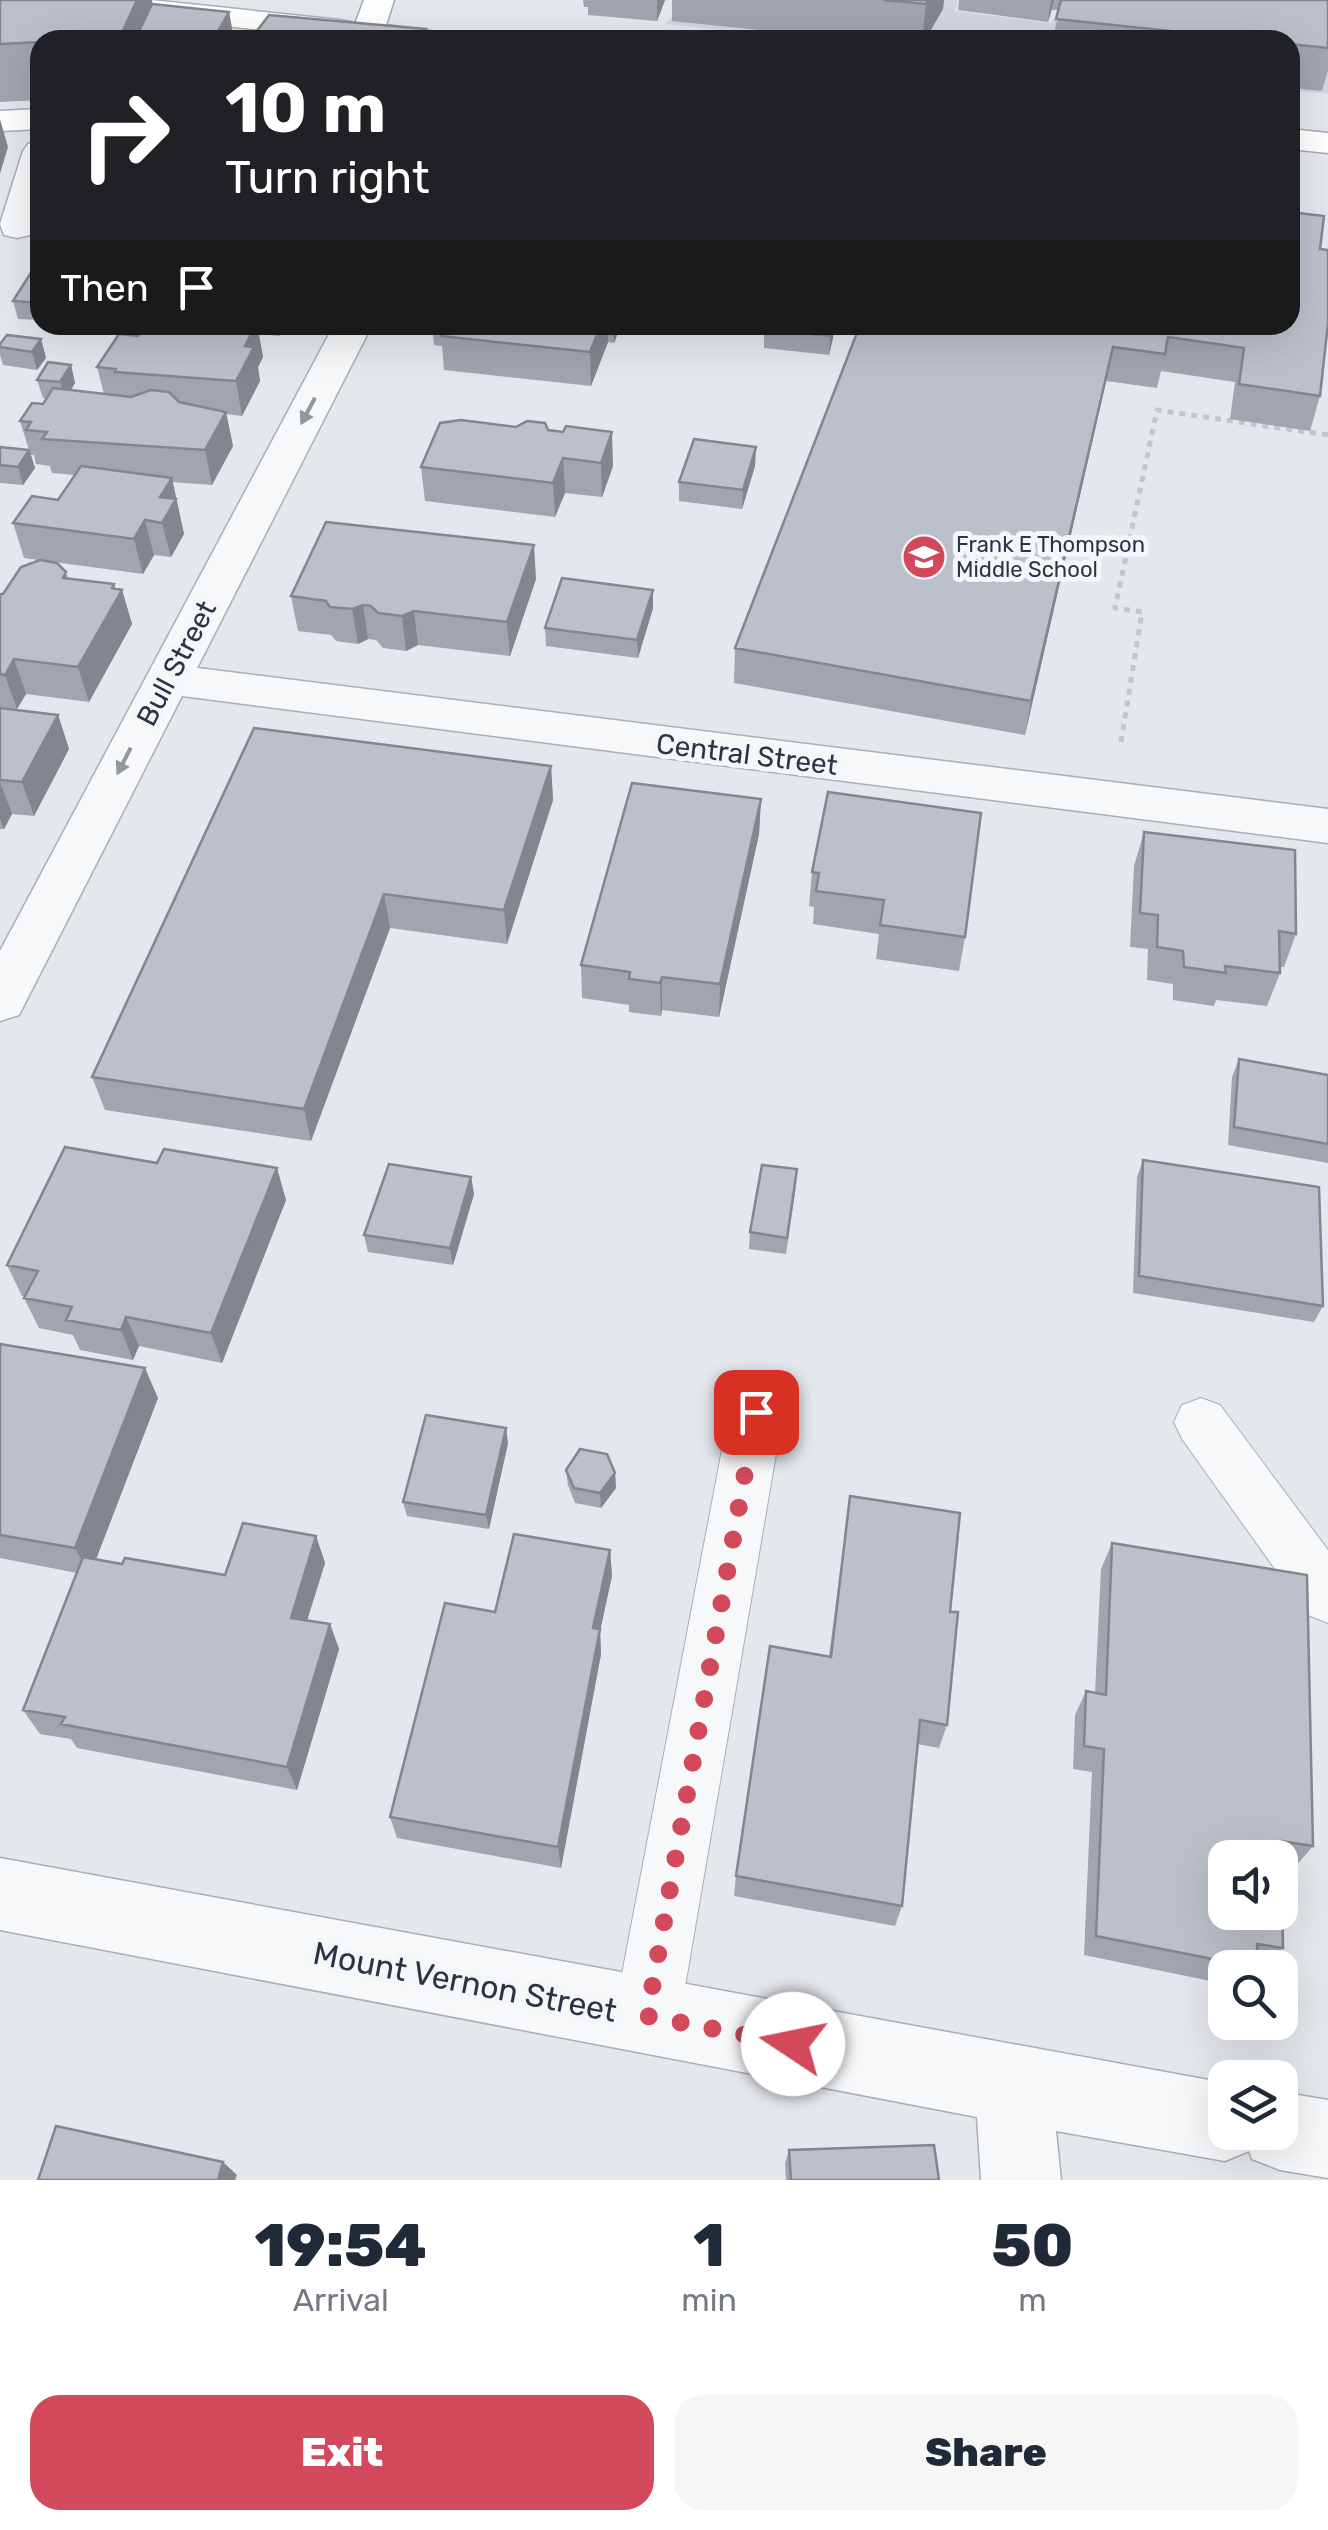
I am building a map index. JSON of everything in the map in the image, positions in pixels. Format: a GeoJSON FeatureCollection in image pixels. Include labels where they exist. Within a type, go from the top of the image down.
{"type":"FeatureCollection","features":[{"type":"Feature","properties":{"kind":"main road"},"geometry":{"type":"LineString","coordinates":[[62,0],[349,30]]}},
{"type":"Feature","properties":{"kind":"main road"},"geometry":{"type":"LineString","coordinates":[[369,30],[379,0]]}},
{"type":"Feature","properties":{"kind":"main road"},"geometry":{"type":"LineString","coordinates":[[0,121],[30,119]]}},
{"type":"Feature","properties":{"kind":"main road"},"geometry":{"type":"LineString","coordinates":[[1300,140],[1328,144]]}},
{"type":"Feature","properties":{"kind":"street"},"geometry":{"type":"LineString","coordinates":[[17,227],[30,184]]}},
{"type":"Feature","properties":{"kind":"street","name":"Bull Street"},"geometry":{"type":"LineString","coordinates":[[0,1001],[348,335]]}},
{"type":"Feature","properties":{"kind":"street","name":"Central Street"},"geometry":{"type":"LineString","coordinates":[[166,679],[1328,826]]}},
{"type":"Feature","properties":{"kind":"street","name":"Mount Vernon Street"},"geometry":{"type":"LineString","coordinates":[[0,1894],[1013,2086],[1208,2119]]}},
{"type":"Feature","properties":{"kind":"street"},"geometry":{"type":"LineString","coordinates":[[1013,2086],[1022,2180]]}},
{"type":"Feature","properties":{"kind":"street"},"geometry":{"type":"LineString","coordinates":[[1298,2134],[1328,2139]]}},
{"type":"Feature","properties":{"kind":"lane"},"geometry":{"type":"LineString","coordinates":[[647,2016],[756,1412]]}},
{"type":"Feature","properties":{"kind":"lane"},"geometry":{"type":"LineString","coordinates":[[1201,1422],[1328,1596]]}},
{"type":"Feature","properties":{"kind":"path"},"geometry":{"type":"LineString","coordinates":[[1120,744],[1142,612],[1115,608],[1157,410],[1328,435]]}},
{"type":"Feature","properties":{"kind":"shaded area"},"geometry":{"type":"Polygon","coordinates":[[[687,0],[958,0],[955,11],[1051,23],[1053,19],[1083,22],[1328,0],[1328,94],[1300,91],[1300,30],[723,30],[666,24],[687,0]]]}},
{"type":"Feature","properties":{"kind":"building"},"geometry":{"type":"Polygon","coordinates":[[[0,0],[137,0],[123,30],[30,30],[30,42],[0,44],[0,0]]]}},
{"type":"Feature","properties":{"kind":"building"},"geometry":{"type":"Polygon","coordinates":[[[883,0],[928,0],[926,4],[883,0]]]}},
{"type":"Feature","properties":{"kind":"building"},"geometry":{"type":"Polygon","coordinates":[[[1061,0],[1328,0],[1328,48],[1300,45],[1300,30],[1161,30],[1056,19],[1061,0]]]}},
{"type":"Feature","properties":{"kind":"building"},"geometry":{"type":"Polygon","coordinates":[[[152,4],[229,12],[219,30],[140,30],[152,4]]]}},
{"type":"Feature","properties":{"kind":"building"},"geometry":{"type":"Polygon","coordinates":[[[269,15],[426,29],[425,30],[258,30],[269,15]]]}},
{"type":"Feature","properties":{"kind":"building","name":"Frank E Thompson Middle School"},"geometry":{"type":"Polygon","coordinates":[[[1300,213],[1324,216],[1320,249],[1328,250],[1328,323],[1320,396],[1239,384],[1244,348],[1168,337],[1165,354],[1113,347],[1031,701],[735,648],[856,335],[1300,335],[1300,213]]]}},
{"type":"Feature","properties":{"kind":"building"},"geometry":{"type":"Polygon","coordinates":[[[30,274],[30,302],[13,301],[30,274]]]}},
{"type":"Feature","properties":{"kind":"building"},"geometry":{"type":"Polygon","coordinates":[[[7,335],[41,339],[32,352],[0,347],[7,335]]]}},
{"type":"Feature","properties":{"kind":"building"},"geometry":{"type":"Polygon","coordinates":[[[118,335],[251,335],[245,346],[254,347],[236,381],[115,372],[116,369],[97,367],[118,335]]]}},
{"type":"Feature","properties":{"kind":"building"},"geometry":{"type":"Polygon","coordinates":[[[441,335],[597,335],[590,352],[441,335]]]}},
{"type":"Feature","properties":{"kind":"building"},"geometry":{"type":"Polygon","coordinates":[[[48,362],[71,365],[60,382],[37,380],[48,362]]]}},
{"type":"Feature","properties":{"kind":"building"},"geometry":{"type":"Polygon","coordinates":[[[53,388],[131,397],[151,390],[169,392],[179,402],[226,412],[205,450],[42,439],[47,432],[26,430],[31,422],[20,421],[32,403],[43,404],[53,388]]]}},
{"type":"Feature","properties":{"kind":"building"},"geometry":{"type":"Polygon","coordinates":[[[461,420],[516,427],[527,421],[545,423],[548,430],[563,432],[566,426],[612,432],[601,463],[563,458],[553,483],[421,467],[440,423],[461,420]]]}},
{"type":"Feature","properties":{"kind":"building"},"geometry":{"type":"Polygon","coordinates":[[[694,439],[756,447],[743,490],[679,482],[694,439]]]}},
{"type":"Feature","properties":{"kind":"building"},"geometry":{"type":"Polygon","coordinates":[[[0,447],[29,450],[18,467],[0,465],[0,447]]]}},
{"type":"Feature","properties":{"kind":"building"},"geometry":{"type":"Polygon","coordinates":[[[81,466],[172,478],[160,497],[176,499],[162,523],[145,520],[134,539],[13,523],[32,496],[58,500],[81,466]]]}},
{"type":"Feature","properties":{"kind":"building"},"geometry":{"type":"Polygon","coordinates":[[[326,522],[534,545],[507,622],[414,611],[402,616],[378,613],[371,606],[330,607],[326,601],[291,596],[326,522]]]}},
{"type":"Feature","properties":{"kind":"building"},"geometry":{"type":"Polygon","coordinates":[[[40,560],[57,563],[66,572],[63,578],[114,584],[112,588],[122,590],[78,667],[14,659],[5,675],[0,674],[0,594],[21,567],[40,560]]]}},
{"type":"Feature","properties":{"kind":"building"},"geometry":{"type":"Polygon","coordinates":[[[562,578],[653,590],[637,640],[545,628],[562,578]]]}},
{"type":"Feature","properties":{"kind":"building"},"geometry":{"type":"Polygon","coordinates":[[[0,708],[58,715],[22,782],[0,780],[0,708]]]}},
{"type":"Feature","properties":{"kind":"building"},"geometry":{"type":"Polygon","coordinates":[[[254,728],[551,766],[504,910],[384,894],[304,1109],[92,1077],[254,728]]]}},
{"type":"Feature","properties":{"kind":"building"},"geometry":{"type":"Polygon","coordinates":[[[632,783],[761,799],[720,984],[662,977],[660,983],[629,979],[630,972],[581,965],[632,783]]]}},
{"type":"Feature","properties":{"kind":"building"},"geometry":{"type":"Polygon","coordinates":[[[828,792],[981,813],[965,937],[880,925],[884,900],[816,891],[819,873],[812,872],[828,792]]]}},
{"type":"Feature","properties":{"kind":"building"},"geometry":{"type":"Polygon","coordinates":[[[1144,832],[1295,850],[1296,934],[1279,931],[1280,973],[1225,966],[1226,973],[1184,967],[1183,951],[1157,947],[1158,915],[1140,913],[1144,832]]]}},
{"type":"Feature","properties":{"kind":"building"},"geometry":{"type":"Polygon","coordinates":[[[1239,1059],[1328,1075],[1328,1144],[1234,1127],[1239,1059]]]}},
{"type":"Feature","properties":{"kind":"building"},"geometry":{"type":"Polygon","coordinates":[[[65,1147],[157,1163],[164,1149],[277,1168],[211,1333],[126,1317],[121,1330],[66,1320],[72,1307],[24,1298],[38,1271],[7,1265],[65,1147]]]}},
{"type":"Feature","properties":{"kind":"building"},"geometry":{"type":"Polygon","coordinates":[[[1143,1160],[1319,1187],[1323,1306],[1139,1276],[1143,1160]]]}},
{"type":"Feature","properties":{"kind":"building"},"geometry":{"type":"Polygon","coordinates":[[[389,1164],[471,1177],[450,1248],[364,1235],[389,1164]]]}},
{"type":"Feature","properties":{"kind":"building"},"geometry":{"type":"Polygon","coordinates":[[[762,1165],[797,1169],[787,1238],[750,1232],[762,1165]]]}},
{"type":"Feature","properties":{"kind":"building"},"geometry":{"type":"Polygon","coordinates":[[[0,1344],[145,1368],[75,1548],[0,1535],[0,1344]]]}},
{"type":"Feature","properties":{"kind":"building"},"geometry":{"type":"Polygon","coordinates":[[[426,1415],[506,1428],[486,1515],[403,1502],[426,1415]]]}},
{"type":"Feature","properties":{"kind":"building"},"geometry":{"type":"Polygon","coordinates":[[[580,1449],[607,1454],[615,1473],[600,1493],[574,1488],[566,1470],[580,1449]]]}},
{"type":"Feature","properties":{"kind":"building"},"geometry":{"type":"Polygon","coordinates":[[[850,1496],[960,1513],[950,1612],[958,1612],[947,1725],[920,1720],[902,1906],[736,1876],[770,1646],[831,1657],[850,1496]]]}},
{"type":"Feature","properties":{"kind":"building"},"geometry":{"type":"Polygon","coordinates":[[[243,1523],[316,1536],[291,1618],[330,1624],[287,1767],[61,1724],[65,1717],[23,1710],[83,1557],[122,1564],[125,1558],[225,1575],[243,1523]]]}},
{"type":"Feature","properties":{"kind":"building"},"geometry":{"type":"Polygon","coordinates":[[[514,1534],[610,1550],[593,1628],[600,1629],[558,1847],[390,1817],[445,1603],[495,1612],[514,1534]]]}},
{"type":"Feature","properties":{"kind":"building"},"geometry":{"type":"Polygon","coordinates":[[[1112,1543],[1307,1575],[1313,1846],[1298,1844],[1298,1840],[1208,1840],[1208,1930],[1283,1930],[1283,1948],[1257,1944],[1257,1950],[1208,1950],[1208,1958],[1096,1936],[1104,1749],[1084,1746],[1086,1691],[1106,1695],[1112,1543]]]}},
{"type":"Feature","properties":{"kind":"building"},"geometry":{"type":"Polygon","coordinates":[[[56,2126],[223,2162],[218,2180],[38,2180],[56,2126]]]}},
{"type":"Feature","properties":{"kind":"building"},"geometry":{"type":"Polygon","coordinates":[[[934,2145],[939,2180],[791,2180],[789,2150],[934,2145]]]}},
{"type":"Feature","properties":{"kind":"place","name":"Frank E Thompson Middle School"},"geometry":{"type":"Point","coordinates":[924,557]}},
{"type":"Feature","properties":{"kind":"route"},"geometry":{"type":"LineString","coordinates":[[756,1412],[647,2016],[793,2044]]}}]}
